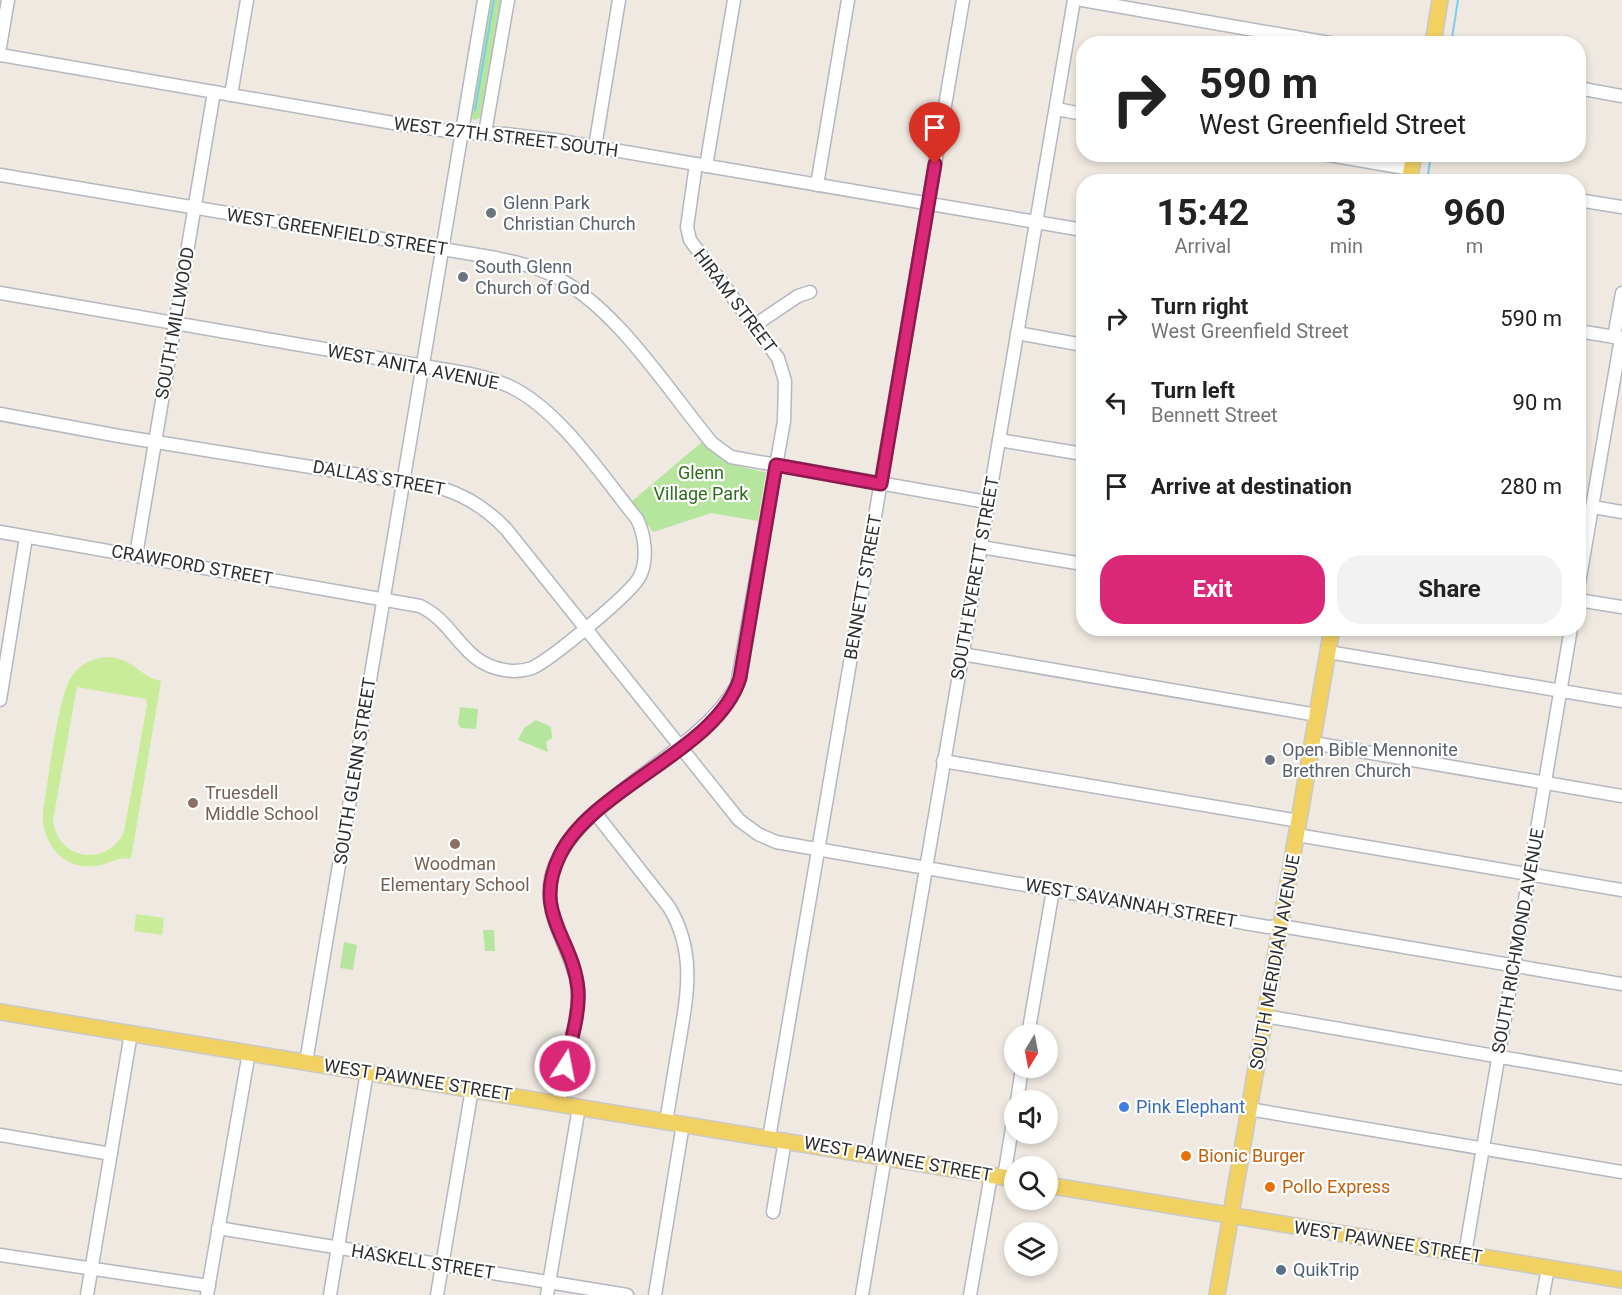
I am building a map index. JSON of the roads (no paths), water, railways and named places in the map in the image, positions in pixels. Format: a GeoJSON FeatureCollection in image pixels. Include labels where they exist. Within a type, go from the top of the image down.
{"type":"FeatureCollection","features":[{"type":"Feature","properties":{"kind":"main road"},"geometry":{"type":"LineString","coordinates":[[1433,36],[1440,0]]}},
{"type":"Feature","properties":{"kind":"main road","name":"SOUTH MERIDIAN AVENUE"},"geometry":{"type":"LineString","coordinates":[[1217,1295],[1331,636]]}},
{"type":"Feature","properties":{"kind":"main road","name":"WEST PAWNEE STREET"},"geometry":{"type":"LineString","coordinates":[[0,1012],[1003,1177]]}},
{"type":"Feature","properties":{"kind":"main road","name":"WEST PAWNEE STREET"},"geometry":{"type":"LineString","coordinates":[[1058,1187],[1622,1280]]}},
{"type":"Feature","properties":{"kind":"street"},"geometry":{"type":"LineString","coordinates":[[0,47],[8,0]]}},
{"type":"Feature","properties":{"kind":"street"},"geometry":{"type":"LineString","coordinates":[[231,95],[247,0]]}},
{"type":"Feature","properties":{"kind":"street"},"geometry":{"type":"LineString","coordinates":[[443,249],[484,0]]}},
{"type":"Feature","properties":{"kind":"street"},"geometry":{"type":"LineString","coordinates":[[485,133],[508,0]]}},
{"type":"Feature","properties":{"kind":"street"},"geometry":{"type":"LineString","coordinates":[[594,147],[619,0]]}},
{"type":"Feature","properties":{"kind":"street","name":"HIRAM STREET"},"geometry":{"type":"LineString","coordinates":[[558,1104],[578,988],[551,909],[551,880],[568,840],[596,813],[716,716],[737,686],[784,421],[785,381],[778,358],[690,240],[687,227],[734,0]]}},
{"type":"Feature","properties":{"kind":"street"},"geometry":{"type":"LineString","coordinates":[[817,185],[848,0]]}},
{"type":"Feature","properties":{"kind":"street","name":"BENNETT STREET"},"geometry":{"type":"LineString","coordinates":[[769,1138],[963,0]]}},
{"type":"Feature","properties":{"kind":"street","name":"SOUTH EVERETT STREET"},"geometry":{"type":"LineString","coordinates":[[862,1295],[881,1156],[943,761],[1074,0]]}},
{"type":"Feature","properties":{"kind":"street"},"geometry":{"type":"LineString","coordinates":[[1082,0],[1289,36]]}},
{"type":"Feature","properties":{"kind":"street","name":"WEST 27TH STREET SOUTH"},"geometry":{"type":"LineString","coordinates":[[0,55],[463,133],[547,139],[1076,229]]}},
{"type":"Feature","properties":{"kind":"street"},"geometry":{"type":"LineString","coordinates":[[1586,89],[1622,96]]}},
{"type":"Feature","properties":{"kind":"street","name":"SOUTH MILLWOOD"},"geometry":{"type":"LineString","coordinates":[[136,555],[214,92]]}},
{"type":"Feature","properties":{"kind":"street"},"geometry":{"type":"LineString","coordinates":[[1056,109],[1076,113]]}},
{"type":"Feature","properties":{"kind":"street"},"geometry":{"type":"LineString","coordinates":[[1373,162],[1411,168]]}},
{"type":"Feature","properties":{"kind":"street","name":"WEST GREENFIELD STREET"},"geometry":{"type":"LineString","coordinates":[[0,175],[443,249],[536,268],[578,290],[611,317],[711,443],[731,457],[987,502]]}},
{"type":"Feature","properties":{"kind":"street"},"geometry":{"type":"LineString","coordinates":[[1586,201],[1622,207]]}},
{"type":"Feature","properties":{"kind":"street","name":"SOUTH GLENN STREET"},"geometry":{"type":"LineString","coordinates":[[306,1062],[443,249]]}},
{"type":"Feature","properties":{"kind":"street"},"geometry":{"type":"LineString","coordinates":[[755,325],[798,296],[810,292]]}},
{"type":"Feature","properties":{"kind":"street"},"geometry":{"type":"LineString","coordinates":[[1586,545],[1619,338],[1622,292]]}},
{"type":"Feature","properties":{"kind":"street","name":"WEST ANITA AVENUE"},"geometry":{"type":"LineString","coordinates":[[0,293],[423,366],[485,378],[506,385],[532,400],[558,423],[637,519],[644,541],[639,578],[542,663],[524,670],[507,671],[475,660],[428,609],[384,598]]}},
{"type":"Feature","properties":{"kind":"street"},"geometry":{"type":"LineString","coordinates":[[1586,332],[1619,338]]}},
{"type":"Feature","properties":{"kind":"street"},"geometry":{"type":"LineString","coordinates":[[1017,333],[1076,344]]}},
{"type":"Feature","properties":{"kind":"street","name":"DALLAS STREET"},"geometry":{"type":"LineString","coordinates":[[0,414],[453,491],[491,513],[680,747]]}},
{"type":"Feature","properties":{"kind":"street"},"geometry":{"type":"LineString","coordinates":[[999,440],[1076,453]]}},
{"type":"Feature","properties":{"kind":"street"},"geometry":{"type":"LineString","coordinates":[[1593,507],[1622,512]]}},
{"type":"Feature","properties":{"kind":"street","name":"CRAWFORD STREET"},"geometry":{"type":"LineString","coordinates":[[0,532],[384,598]]}},
{"type":"Feature","properties":{"kind":"street"},"geometry":{"type":"LineString","coordinates":[[0,700],[26,537]]}},
{"type":"Feature","properties":{"kind":"street"},"geometry":{"type":"LineString","coordinates":[[981,547],[1076,563]]}},
{"type":"Feature","properties":{"kind":"street"},"geometry":{"type":"LineString","coordinates":[[1586,601],[1622,607]]}},
{"type":"Feature","properties":{"kind":"street","name":"SOUTH RICHMOND AVENUE"},"geometry":{"type":"LineString","coordinates":[[1465,1254],[1570,636]]}},
{"type":"Feature","properties":{"kind":"street"},"geometry":{"type":"LineString","coordinates":[[1328,651],[1622,701]]}},
{"type":"Feature","properties":{"kind":"street"},"geometry":{"type":"LineString","coordinates":[[962,654],[1317,715]]}},
{"type":"Feature","properties":{"kind":"street"},"geometry":{"type":"LineString","coordinates":[[1313,742],[1622,796]]}},
{"type":"Feature","properties":{"kind":"street","name":"WEST SAVANNAH STREET"},"geometry":{"type":"LineString","coordinates":[[680,747],[745,825],[762,837],[781,844],[1268,927],[1281,926],[1622,984]]}},
{"type":"Feature","properties":{"kind":"street"},"geometry":{"type":"LineString","coordinates":[[943,761],[1622,890]]}},
{"type":"Feature","properties":{"kind":"street"},"geometry":{"type":"LineString","coordinates":[[596,813],[669,907],[678,924],[686,948],[689,983],[666,1121]]}},
{"type":"Feature","properties":{"kind":"street"},"geometry":{"type":"LineString","coordinates":[[1030,1024],[1053,890]]}},
{"type":"Feature","properties":{"kind":"street"},"geometry":{"type":"LineString","coordinates":[[1265,1016],[1622,1078]]}},
{"type":"Feature","properties":{"kind":"street"},"geometry":{"type":"LineString","coordinates":[[87,1295],[131,1033]]}},
{"type":"Feature","properties":{"kind":"street"},"geometry":{"type":"LineString","coordinates":[[0,1255],[208,1290],[249,1052]]}},
{"type":"Feature","properties":{"kind":"street"},"geometry":{"type":"LineString","coordinates":[[330,1295],[367,1072]]}},
{"type":"Feature","properties":{"kind":"street"},"geometry":{"type":"LineString","coordinates":[[437,1295],[472,1089]]}},
{"type":"Feature","properties":{"kind":"street"},"geometry":{"type":"LineString","coordinates":[[548,1289],[579,1107]]}},
{"type":"Feature","properties":{"kind":"street"},"geometry":{"type":"LineString","coordinates":[[1249,1108],[1622,1172]]}},
{"type":"Feature","properties":{"kind":"street"},"geometry":{"type":"LineString","coordinates":[[655,1295],[683,1124]]}},
{"type":"Feature","properties":{"kind":"street"},"geometry":{"type":"LineString","coordinates":[[0,1135],[111,1154]]}},
{"type":"Feature","properties":{"kind":"street"},"geometry":{"type":"LineString","coordinates":[[773,1212],[785,1140]]}},
{"type":"Feature","properties":{"kind":"street"},"geometry":{"type":"LineString","coordinates":[[970,1295],[1003,1177],[1009,1144]]}},
{"type":"Feature","properties":{"kind":"street","name":"HASKELL STREET"},"geometry":{"type":"LineString","coordinates":[[218,1228],[442,1265],[548,1289],[627,1295]]}},
{"type":"Feature","properties":{"kind":"street"},"geometry":{"type":"LineString","coordinates":[[1543,1295],[1548,1268]]}},
{"type":"Feature","properties":{"kind":"waterway"},"geometry":{"type":"LineString","coordinates":[[475,110],[494,0]]}},
{"type":"Feature","properties":{"kind":"waterway"},"geometry":{"type":"LineString","coordinates":[[1452,36],[1458,0]]}},
{"type":"Feature","properties":{"kind":"waterway"},"geometry":{"type":"LineString","coordinates":[[1428,174],[1430,162]]}},
{"type":"Feature","properties":{"kind":"place","name":"Glenn Park Christian Church"},"geometry":{"type":"Point","coordinates":[491,213]}},
{"type":"Feature","properties":{"kind":"place","name":"South Glenn Church of God"},"geometry":{"type":"Point","coordinates":[463,277]}},
{"type":"Feature","properties":{"kind":"place","name":"Open Bible Mennonite Brethren Church"},"geometry":{"type":"Point","coordinates":[1270,760]}},
{"type":"Feature","properties":{"kind":"place","name":"Truesdell Middle School"},"geometry":{"type":"Point","coordinates":[193,803]}},
{"type":"Feature","properties":{"kind":"place","name":"Woodman Elementary School"},"geometry":{"type":"Point","coordinates":[455,844]}},
{"type":"Feature","properties":{"kind":"place","name":"Pink Elephant"},"geometry":{"type":"Point","coordinates":[1124,1107]}},
{"type":"Feature","properties":{"kind":"place","name":"Bionic Burger"},"geometry":{"type":"Point","coordinates":[1186,1156]}},
{"type":"Feature","properties":{"kind":"place","name":"Pollo Express"},"geometry":{"type":"Point","coordinates":[1270,1187]}},
{"type":"Feature","properties":{"kind":"place","name":"QuikTrip"},"geometry":{"type":"Point","coordinates":[1281,1270]}},
{"type":"Feature","properties":{"kind":"park label","name":"Glenn Village Park"},"geometry":{"type":"Point","coordinates":[701,483]}}]}
